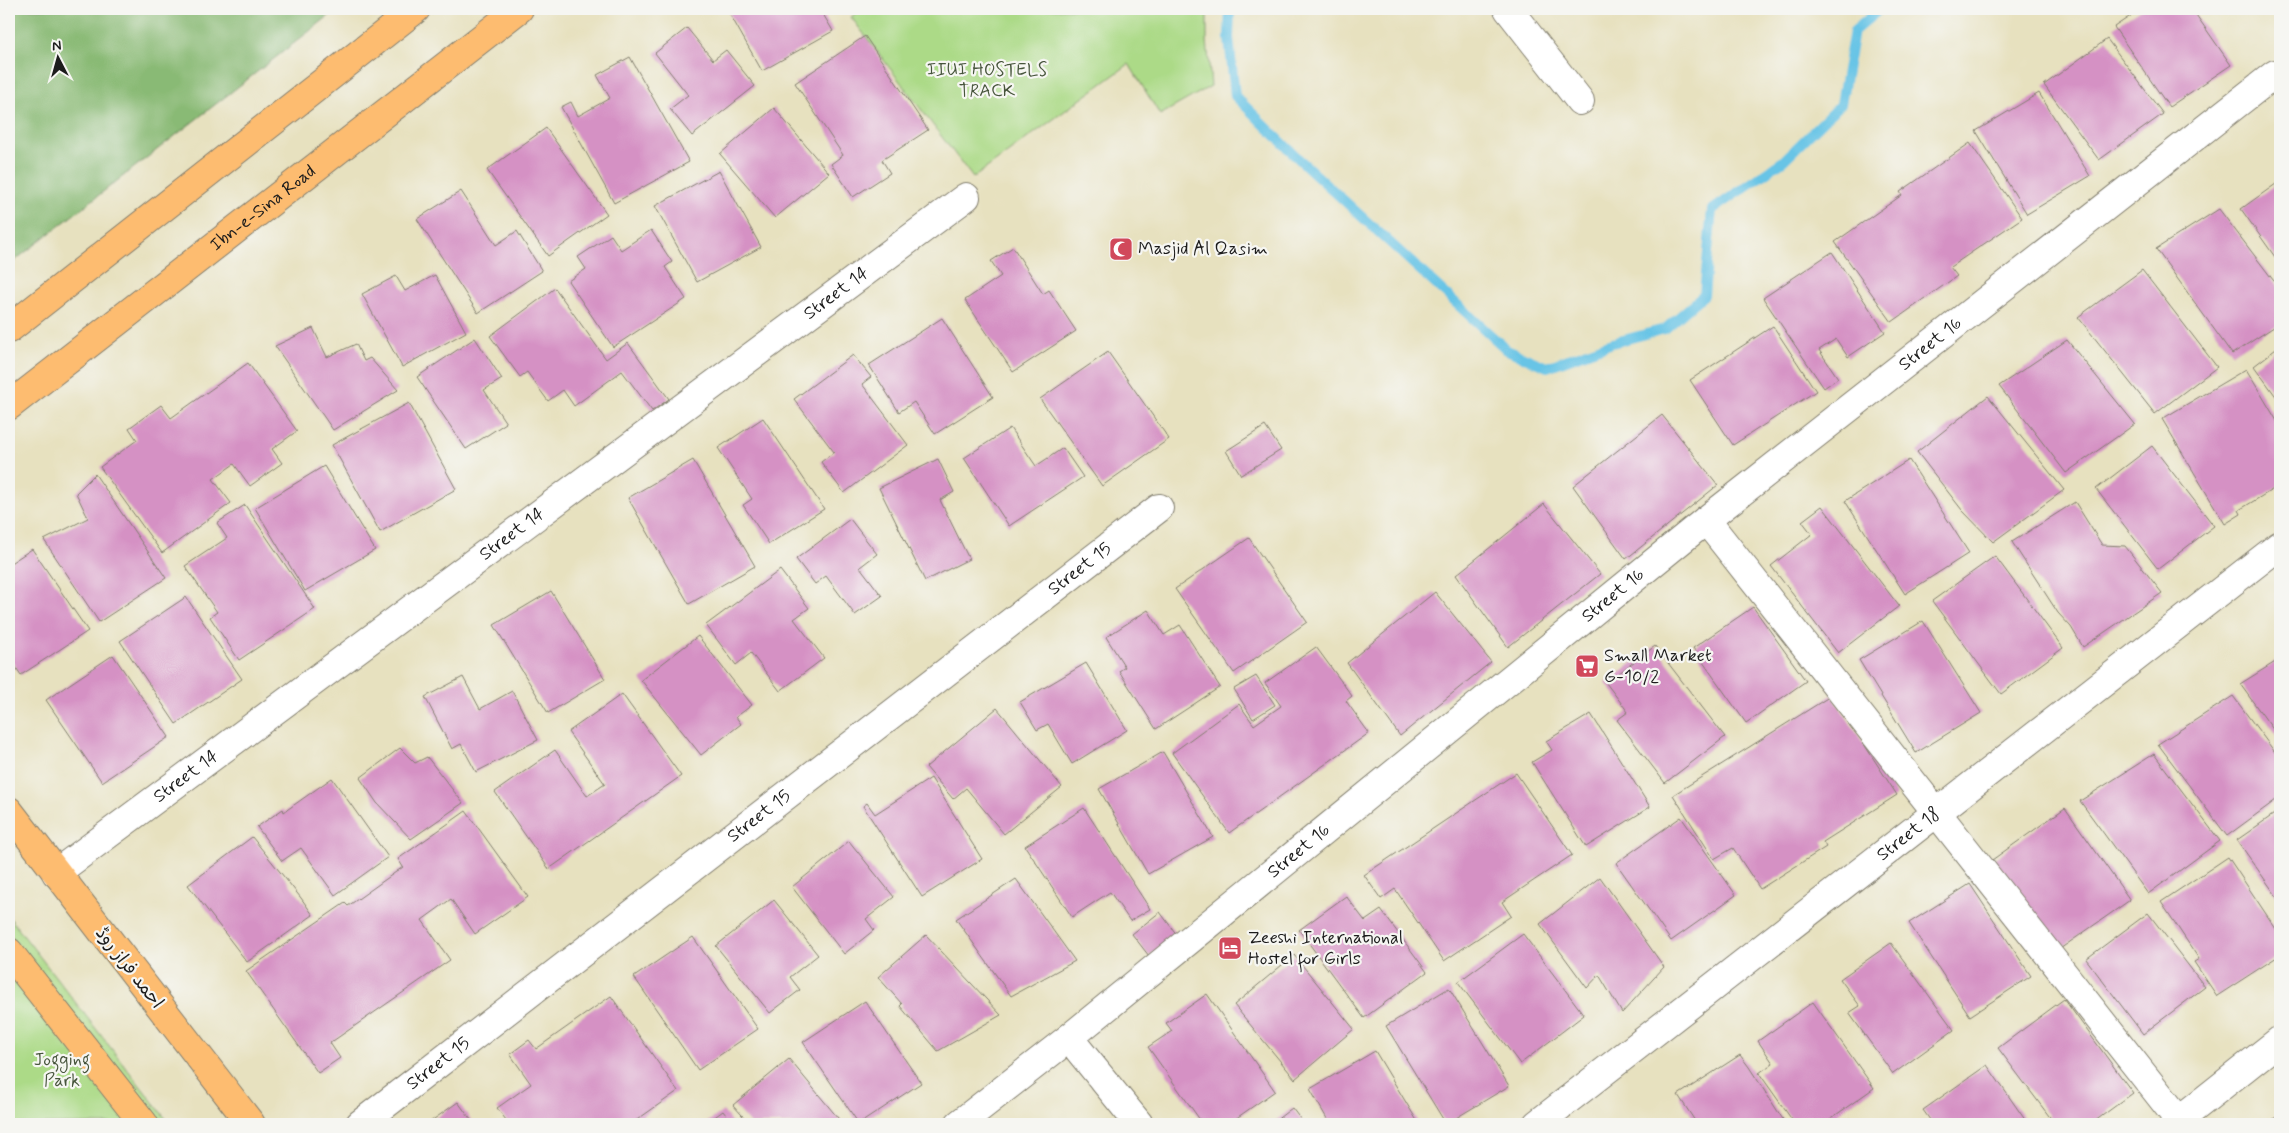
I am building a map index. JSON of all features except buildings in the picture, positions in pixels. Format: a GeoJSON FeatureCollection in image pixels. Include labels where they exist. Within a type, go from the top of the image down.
{"type":"FeatureCollection","features":[{"type":"Feature","properties":{"kind":"main road"},"geometry":{"type":"LineString","coordinates":[[9,329],[416,9]]}},
{"type":"Feature","properties":{"kind":"main road","name":"Ibn-e-Sina Road"},"geometry":{"type":"LineString","coordinates":[[9,406],[519,9]]}},
{"type":"Feature","properties":{"kind":"main road","name":"احمد فراز روڈ"},"geometry":{"type":"LineString","coordinates":[[9,811],[251,1124]]}},
{"type":"Feature","properties":{"kind":"main road"},"geometry":{"type":"LineString","coordinates":[[9,952],[144,1124]]}},
{"type":"Feature","properties":{"kind":"street"},"geometry":{"type":"LineString","coordinates":[[1508,9],[1580,101]]}},
{"type":"Feature","properties":{"kind":"street","name":"Street 16"},"geometry":{"type":"LineString","coordinates":[[959,1124],[1069,1038],[1706,520],[2275,74]]}},
{"type":"Feature","properties":{"kind":"street","name":"Street 14"},"geometry":{"type":"LineString","coordinates":[[56,873],[966,196]]}},
{"type":"Feature","properties":{"kind":"street","name":"Street 15"},"geometry":{"type":"LineString","coordinates":[[360,1124],[1159,508]]}},
{"type":"Feature","properties":{"kind":"street"},"geometry":{"type":"LineString","coordinates":[[1706,520],[2176,1122],[2280,1040]]}},
{"type":"Feature","properties":{"kind":"street","name":"Street 18"},"geometry":{"type":"LineString","coordinates":[[1537,1124],[2280,545]]}},
{"type":"Feature","properties":{"kind":"street"},"geometry":{"type":"LineString","coordinates":[[1069,1038],[1138,1124]]}},
{"type":"Feature","properties":{"kind":"green space"},"geometry":{"type":"Polygon","coordinates":[[[9,9],[338,9],[9,265],[9,9]]]}},
{"type":"Feature","properties":{"kind":"green space","name":"IIUI HOSTELS TRACK"},"geometry":{"type":"Polygon","coordinates":[[[862,9],[1207,9],[1207,40],[1211,86],[1160,115],[1129,64],[973,178],[851,17],[862,9]]]}},
{"type":"Feature","properties":{"kind":"green space","name":"Jogging Park"},"geometry":{"type":"Polygon","coordinates":[[[9,917],[170,1124],[9,1124],[9,917]]]}},
{"type":"Feature","properties":{"kind":"waterway"},"geometry":{"type":"LineString","coordinates":[[1230,9],[1229,38],[1235,96],[1301,161],[1507,350],[1547,367],[1612,343],[1665,329],[1704,295],[1712,210],[1783,161],[1841,104],[1854,31],[1880,9]]}},
{"type":"Feature","properties":{"kind":"place","name":"Masjid Al Qasim"},"geometry":{"type":"Point","coordinates":[1121,249]}},
{"type":"Feature","properties":{"kind":"place","name":"Small Market G-10/2"},"geometry":{"type":"Point","coordinates":[1587,666]}},
{"type":"Feature","properties":{"kind":"place","name":"Zeeshi International Hostel for Girls"},"geometry":{"type":"Point","coordinates":[1230,948]}}]}
